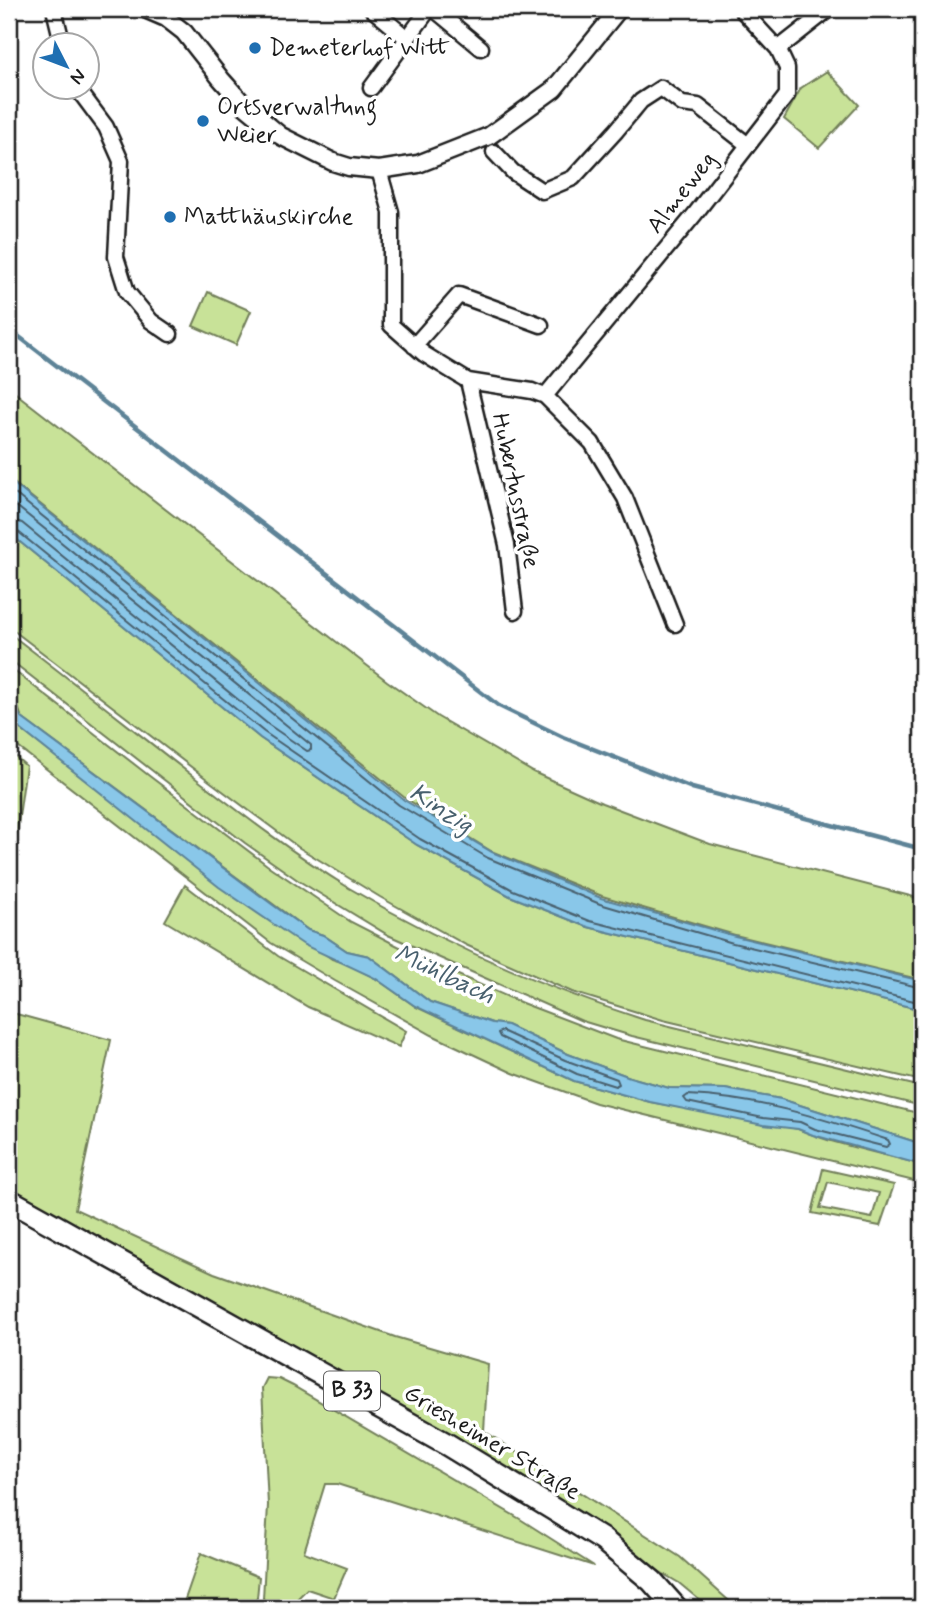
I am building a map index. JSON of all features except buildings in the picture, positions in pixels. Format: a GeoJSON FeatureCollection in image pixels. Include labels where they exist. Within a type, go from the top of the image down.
{"type":"FeatureCollection","features":[{"type":"Feature","properties":{"kind":"main road","name":"Griesheimer Straße"},"geometry":{"type":"LineString","coordinates":[[9,1200],[448,1445],[542,1502],[603,1541],[652,1581],[676,1608]]}},
{"type":"Feature","properties":{"kind":"street"},"geometry":{"type":"LineString","coordinates":[[54,9],[60,32]]}},
{"type":"Feature","properties":{"kind":"street"},"geometry":{"type":"LineString","coordinates":[[145,9],[170,13],[246,107],[281,136],[333,162],[349,167],[379,170],[418,164],[489,136],[554,89],[619,9]]}},
{"type":"Feature","properties":{"kind":"street"},"geometry":{"type":"LineString","coordinates":[[372,9],[408,39]]}},
{"type":"Feature","properties":{"kind":"street"},"geometry":{"type":"LineString","coordinates":[[371,88],[431,9],[481,48]]}},
{"type":"Feature","properties":{"kind":"street","name":"Almeweg"},"geometry":{"type":"LineString","coordinates":[[545,396],[695,215],[787,95],[787,68],[778,49],[741,9]]}},
{"type":"Feature","properties":{"kind":"street"},"geometry":{"type":"LineString","coordinates":[[778,49],[829,9]]}},
{"type":"Feature","properties":{"kind":"street"},"geometry":{"type":"LineString","coordinates":[[494,152],[513,172],[542,191],[573,178],[641,101],[662,88],[681,104],[698,106],[748,145]]}},
{"type":"Feature","properties":{"kind":"street"},"geometry":{"type":"LineString","coordinates":[[87,102],[106,127],[121,160],[116,257],[127,292],[151,321],[170,334]]}},
{"type":"Feature","properties":{"kind":"street","name":"Hubertusstraße"},"geometry":{"type":"LineString","coordinates":[[379,170],[391,212],[391,325],[414,346],[467,381],[532,391],[545,396],[592,443],[625,498],[675,624]]}},
{"type":"Feature","properties":{"kind":"street"},"geometry":{"type":"LineString","coordinates":[[414,346],[459,295],[541,325]]}},
{"type":"Feature","properties":{"kind":"street","name":"Hubertusstraße"},"geometry":{"type":"LineString","coordinates":[[467,381],[507,545],[515,611]]}},
{"type":"Feature","properties":{"kind":"green space"},"geometry":{"type":"Polygon","coordinates":[[[827,71],[859,105],[819,148],[784,119],[801,88],[827,71]]]}},
{"type":"Feature","properties":{"kind":"green space"},"geometry":{"type":"Polygon","coordinates":[[[208,292],[251,311],[236,345],[193,326],[208,292]]]}},
{"type":"Feature","properties":{"kind":"green space"},"geometry":{"type":"Polygon","coordinates":[[[9,388],[387,681],[438,717],[533,772],[602,803],[710,844],[922,899],[922,980],[735,935],[602,896],[491,851],[405,798],[9,479],[9,388]]]}},
{"type":"Feature","properties":{"kind":"green space"},"geometry":{"type":"Polygon","coordinates":[[[9,533],[260,738],[417,845],[510,896],[588,927],[922,1010],[922,1081],[663,1020],[572,992],[466,945],[380,897],[298,847],[9,627],[9,533]]]}},
{"type":"Feature","properties":{"kind":"green space"},"geometry":{"type":"Polygon","coordinates":[[[9,633],[286,846],[349,888],[420,927],[531,978],[645,1020],[922,1087],[922,1106],[632,1036],[582,1021],[388,935],[299,881],[245,843],[9,659],[9,633]]]}},
{"type":"Feature","properties":{"kind":"green space"},"geometry":{"type":"Polygon","coordinates":[[[9,667],[267,865],[351,922],[433,964],[522,1003],[616,1039],[922,1114],[922,1144],[781,1099],[725,1089],[669,1088],[630,1077],[568,1054],[507,1025],[492,1023],[430,1002],[369,956],[347,951],[323,935],[308,930],[22,718],[18,707],[9,698],[9,667]]]}},
{"type":"Feature","properties":{"kind":"green space"},"geometry":{"type":"Polygon","coordinates":[[[9,720],[111,800],[332,959],[375,978],[416,1007],[574,1081],[650,1102],[798,1129],[844,1145],[922,1165],[922,1183],[596,1103],[513,1073],[432,1035],[271,943],[9,740],[9,720]]]}},
{"type":"Feature","properties":{"kind":"green space"},"geometry":{"type":"Polygon","coordinates":[[[9,751],[26,766],[9,889],[9,751]]]}},
{"type":"Feature","properties":{"kind":"green space"},"geometry":{"type":"Polygon","coordinates":[[[185,885],[278,956],[406,1031],[399,1047],[308,1007],[165,921],[185,885]]]}},
{"type":"Feature","properties":{"kind":"green space"},"geometry":{"type":"Polygon","coordinates":[[[9,1012],[111,1040],[75,1209],[214,1273],[395,1337],[488,1364],[484,1431],[680,1557],[737,1608],[709,1608],[679,1583],[9,1191],[9,1012]]]}},
{"type":"Feature","properties":{"kind":"green space"},"geometry":{"type":"Polygon","coordinates":[[[823,1169],[894,1185],[880,1226],[812,1213],[823,1169]],[[828,1182],[820,1208],[872,1218],[879,1193],[828,1182]]]}},
{"type":"Feature","properties":{"kind":"green space"},"geometry":{"type":"Polygon","coordinates":[[[267,1378],[279,1379],[293,1386],[520,1519],[594,1566],[337,1484],[325,1484],[304,1552],[347,1568],[334,1598],[307,1589],[297,1599],[293,1608],[280,1608],[263,1599],[268,1505],[262,1388],[267,1378]]]}},
{"type":"Feature","properties":{"kind":"green space"},"geometry":{"type":"Polygon","coordinates":[[[201,1553],[259,1577],[257,1598],[250,1608],[182,1608],[201,1553]]]}},
{"type":"Feature","properties":{"kind":"water"},"geometry":{"type":"Polygon","coordinates":[[[9,480],[404,800],[492,852],[601,898],[735,936],[922,981],[922,1010],[588,927],[510,896],[417,845],[260,738],[9,533],[9,480]]]}},
{"type":"Feature","properties":{"kind":"water"},"geometry":{"type":"Polygon","coordinates":[[[9,702],[22,718],[308,930],[323,935],[347,951],[369,956],[430,1002],[492,1023],[507,1025],[568,1054],[630,1077],[669,1088],[725,1089],[781,1099],[922,1144],[922,1165],[798,1129],[763,1125],[650,1102],[574,1081],[415,1006],[375,978],[304,945],[219,887],[9,720],[9,702]]]}},
{"type":"Feature","properties":{"kind":"waterway"},"geometry":{"type":"LineString","coordinates":[[9,329],[499,706],[563,737],[692,788],[922,849]]}},
{"type":"Feature","properties":{"kind":"place","name":"Demeterhof Witt"},"geometry":{"type":"Point","coordinates":[255,48]}},
{"type":"Feature","properties":{"kind":"place","name":"Ortsverwaltung Weier"},"geometry":{"type":"Point","coordinates":[203,121]}},
{"type":"Feature","properties":{"kind":"place","name":"Matthäuskirche"},"geometry":{"type":"Point","coordinates":[170,217]}},
{"type":"Feature","properties":{"kind":"water label","name":"Kinzig"},"geometry":{"type":"Point","coordinates":[441,809]}},
{"type":"Feature","properties":{"kind":"water label","name":"Mühlbach"},"geometry":{"type":"Point","coordinates":[444,975]}}]}
